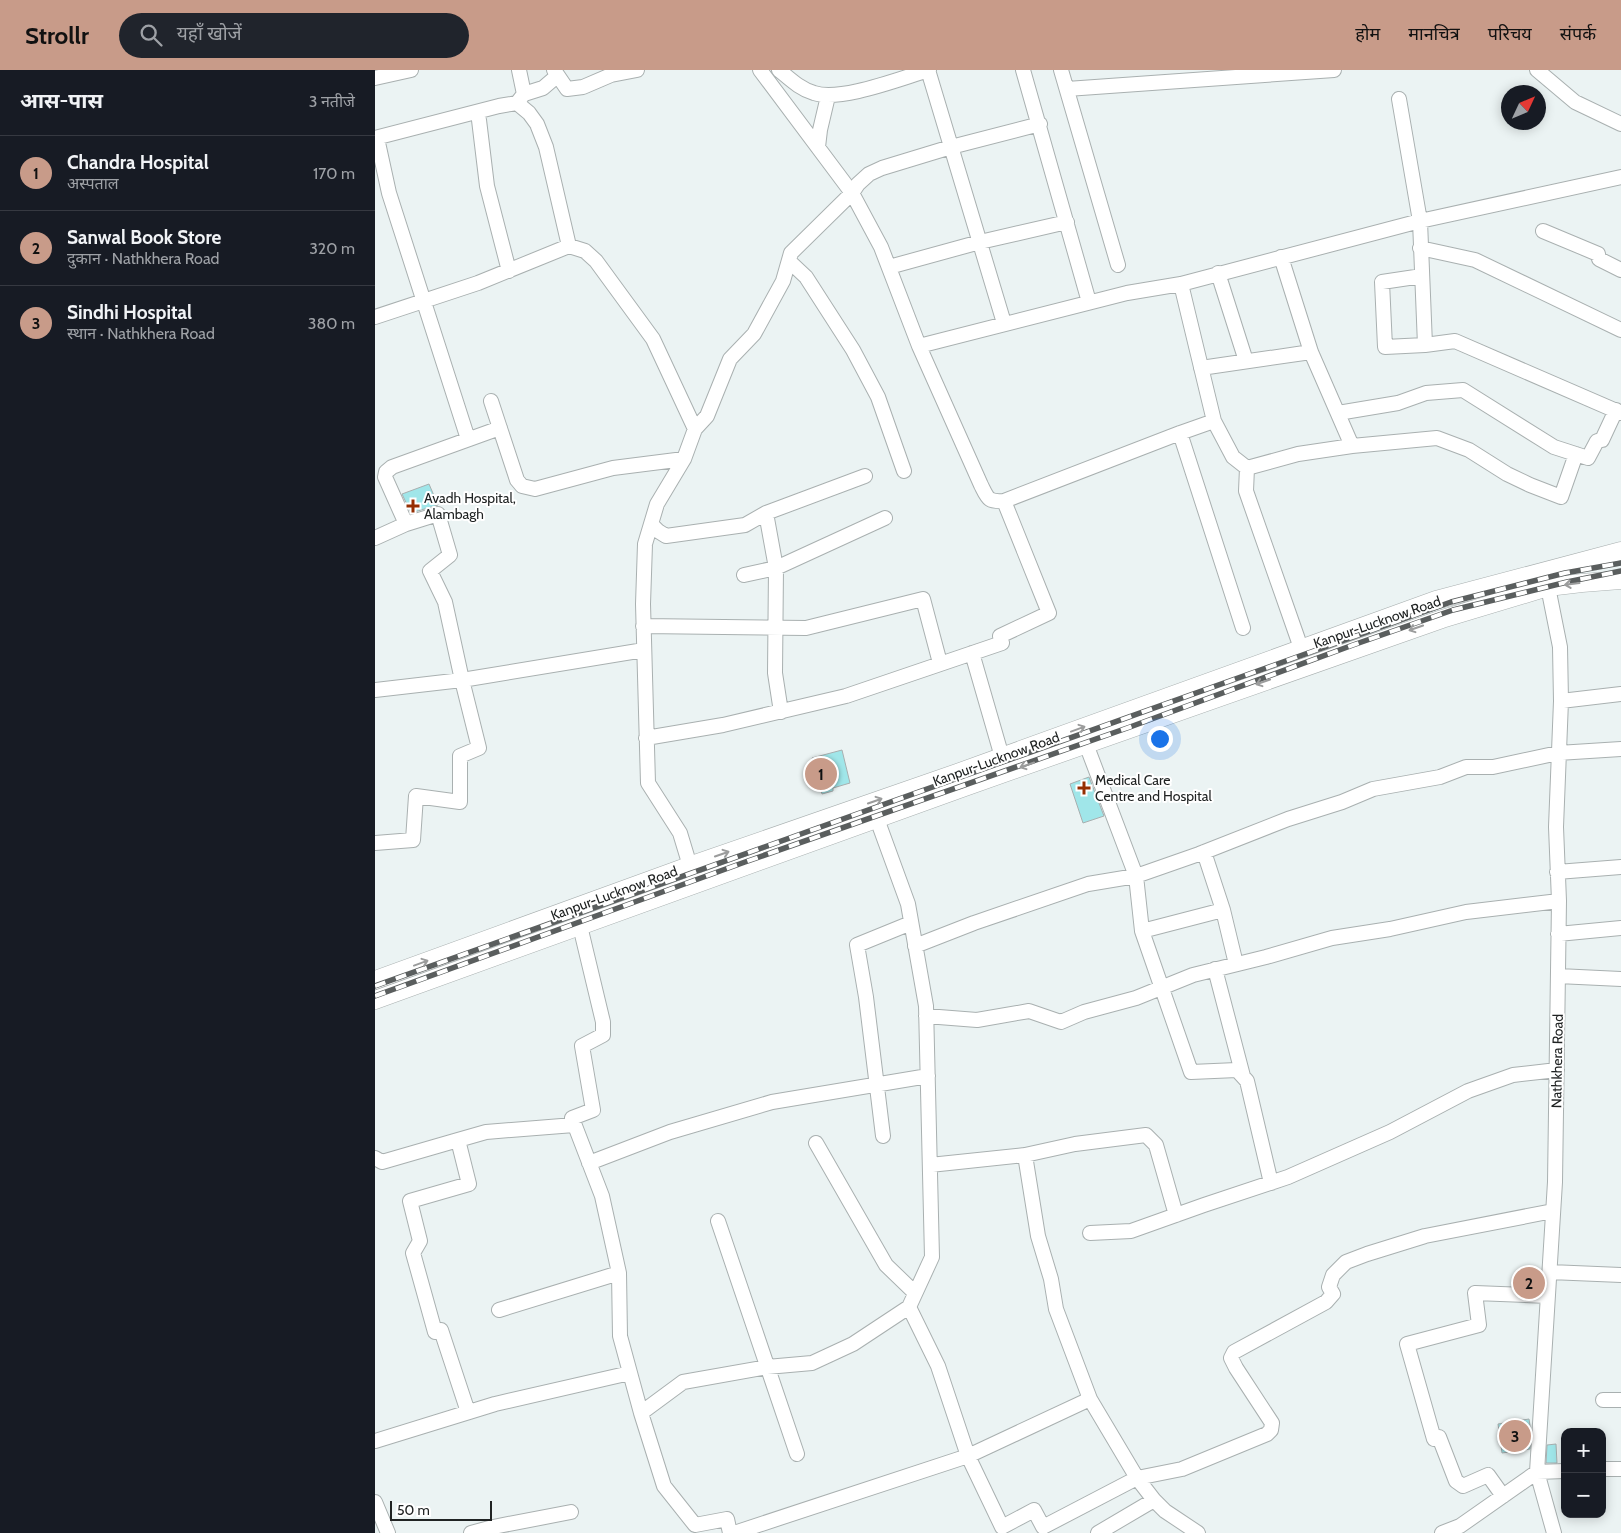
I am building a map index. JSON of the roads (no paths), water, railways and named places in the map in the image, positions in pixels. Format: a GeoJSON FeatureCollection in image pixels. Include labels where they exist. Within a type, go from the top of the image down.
{"type":"FeatureCollection","features":[{"type":"Feature","properties":{"kind":"main road","name":"Kanpur-Lucknow Road"},"geometry":{"type":"LineString","coordinates":[[375,980],[1436,600],[1621,551]]}},
{"type":"Feature","properties":{"kind":"main road","name":"Kanpur-Lucknow Road"},"geometry":{"type":"LineString","coordinates":[[375,1000],[877,818],[1442,619],[1548,587],[1621,580]]}},
{"type":"Feature","properties":{"kind":"main road"},"geometry":{"type":"LineString","coordinates":[[1231,673],[1237,691]]}},
{"type":"Feature","properties":{"kind":"street"},"geometry":{"type":"LineString","coordinates":[[519,70],[520,99],[537,124],[546,147],[569,246]]}},
{"type":"Feature","properties":{"kind":"street"},"geometry":{"type":"LineString","coordinates":[[468,439],[389,193],[376,138],[520,99],[543,88],[556,73],[567,89],[583,87],[611,75],[637,70]]}},
{"type":"Feature","properties":{"kind":"street"},"geometry":{"type":"LineString","coordinates":[[760,70],[852,193],[881,247],[919,346],[988,499],[993,502],[1004,501],[1214,421]]}},
{"type":"Feature","properties":{"kind":"street"},"geometry":{"type":"LineString","coordinates":[[779,70],[805,89],[815,94],[828,96],[854,92],[928,70],[1004,323]]}},
{"type":"Feature","properties":{"kind":"street"},"geometry":{"type":"LineString","coordinates":[[1023,70],[1040,124],[1089,302]]}},
{"type":"Feature","properties":{"kind":"street"},"geometry":{"type":"LineString","coordinates":[[1061,70],[1118,265]]}},
{"type":"Feature","properties":{"kind":"street"},"geometry":{"type":"LineString","coordinates":[[1067,89],[1334,70]]}},
{"type":"Feature","properties":{"kind":"street"},"geometry":{"type":"LineString","coordinates":[[1537,70],[1575,102],[1621,124]]}},
{"type":"Feature","properties":{"kind":"street"},"geometry":{"type":"LineString","coordinates":[[375,78],[406,71]]}},
{"type":"Feature","properties":{"kind":"street"},"geometry":{"type":"LineString","coordinates":[[818,148],[828,96]]}},
{"type":"Feature","properties":{"kind":"street"},"geometry":{"type":"LineString","coordinates":[[1399,99],[1420,221],[1425,346]]}},
{"type":"Feature","properties":{"kind":"street"},"geometry":{"type":"LineString","coordinates":[[479,120],[487,186],[509,271]]}},
{"type":"Feature","properties":{"kind":"street"},"geometry":{"type":"LineString","coordinates":[[696,884],[680,833],[648,782],[643,626],[645,544],[657,504],[684,459],[695,429],[707,416],[730,359],[754,334],[783,281],[791,253],[852,193],[858,184],[875,171],[951,147],[1040,124]]}},
{"type":"Feature","properties":{"kind":"street"},"geometry":{"type":"LineString","coordinates":[[919,346],[1127,293],[1181,284],[1420,221],[1621,177]]}},
{"type":"Feature","properties":{"kind":"street"},"geometry":{"type":"LineString","coordinates":[[889,267],[980,242],[1067,222]]}},
{"type":"Feature","properties":{"kind":"street"},"geometry":{"type":"LineString","coordinates":[[1543,230],[1598,254],[1599,259],[1621,270]]}},
{"type":"Feature","properties":{"kind":"street"},"geometry":{"type":"LineString","coordinates":[[375,318],[479,283],[569,246],[585,251],[596,260],[653,339],[695,429]]}},
{"type":"Feature","properties":{"kind":"street"},"geometry":{"type":"LineString","coordinates":[[1420,248],[1475,260],[1621,330]]}},
{"type":"Feature","properties":{"kind":"street"},"geometry":{"type":"LineString","coordinates":[[1281,257],[1311,352],[1352,446]]}},
{"type":"Feature","properties":{"kind":"street"},"geometry":{"type":"LineString","coordinates":[[789,261],[805,278],[853,350],[878,397],[905,471]]}},
{"type":"Feature","properties":{"kind":"street"},"geometry":{"type":"LineString","coordinates":[[1218,273],[1246,361]]}},
{"type":"Feature","properties":{"kind":"street"},"geometry":{"type":"LineString","coordinates":[[1338,413],[1398,403],[1427,393],[1463,390],[1554,448],[1588,458],[1597,441],[1602,440],[1618,412],[1455,341],[1425,346],[1385,347],[1382,282],[1421,276]]}},
{"type":"Feature","properties":{"kind":"street"},"geometry":{"type":"LineString","coordinates":[[1181,284],[1214,421],[1233,457],[1247,468]]}},
{"type":"Feature","properties":{"kind":"street"},"geometry":{"type":"LineString","coordinates":[[1201,368],[1311,352]]}},
{"type":"Feature","properties":{"kind":"street"},"geometry":{"type":"LineString","coordinates":[[491,401],[517,480],[522,486],[535,489],[613,468],[684,459]]}},
{"type":"Feature","properties":{"kind":"street"},"geometry":{"type":"LineString","coordinates":[[406,524],[385,478],[386,472],[392,467],[500,428]]}},
{"type":"Feature","properties":{"kind":"street"},"geometry":{"type":"LineString","coordinates":[[1180,433],[1243,628]]}},
{"type":"Feature","properties":{"kind":"street"},"geometry":{"type":"LineString","coordinates":[[1247,468],[1298,454],[1352,446],[1437,438],[1469,450],[1507,474],[1529,485],[1561,497],[1576,454]]}},
{"type":"Feature","properties":{"kind":"street"},"geometry":{"type":"LineString","coordinates":[[1247,468],[1246,491],[1301,648]]}},
{"type":"Feature","properties":{"kind":"street"},"geometry":{"type":"LineString","coordinates":[[651,524],[666,536],[745,525],[766,513],[865,476]]}},
{"type":"Feature","properties":{"kind":"street"},"geometry":{"type":"LineString","coordinates":[[646,738],[723,726],[847,696],[1002,643],[1000,636],[1049,613],[1004,501]]}},
{"type":"Feature","properties":{"kind":"street"},"geometry":{"type":"LineString","coordinates":[[766,513],[776,568],[775,673],[781,712]]}},
{"type":"Feature","properties":{"kind":"street"},"geometry":{"type":"LineString","coordinates":[[375,538],[406,524],[439,514],[450,555],[429,571],[445,602],[479,748],[460,756],[460,802],[416,796],[413,840],[375,843]]}},
{"type":"Feature","properties":{"kind":"street"},"geometry":{"type":"LineString","coordinates":[[743,574],[776,568],[885,518]]}},
{"type":"Feature","properties":{"kind":"street","name":"Nathkhera Road"},"geometry":{"type":"LineString","coordinates":[[1548,587],[1560,647],[1557,1070],[1555,1182],[1537,1472],[1554,1533]]}},
{"type":"Feature","properties":{"kind":"street"},"geometry":{"type":"LineString","coordinates":[[643,626],[806,628],[923,599],[940,663]]}},
{"type":"Feature","properties":{"kind":"street"},"geometry":{"type":"LineString","coordinates":[[375,690],[462,680],[644,650]]}},
{"type":"Feature","properties":{"kind":"street"},"geometry":{"type":"LineString","coordinates":[[972,653],[1002,757]]}},
{"type":"Feature","properties":{"kind":"street"},"geometry":{"type":"LineString","coordinates":[[1561,701],[1621,694]]}},
{"type":"Feature","properties":{"kind":"street"},"geometry":{"type":"LineString","coordinates":[[1086,744],[1136,876],[1142,931],[1191,1072],[1237,1070],[1247,1081],[1271,1183]]}},
{"type":"Feature","properties":{"kind":"street"},"geometry":{"type":"LineString","coordinates":[[915,946],[1088,884],[1136,876],[1373,789],[1440,777],[1466,767],[1493,766],[1558,752],[1621,749]]}},
{"type":"Feature","properties":{"kind":"street"},"geometry":{"type":"LineString","coordinates":[[641,1413],[683,1382],[767,1366],[812,1363],[853,1344],[909,1307],[932,1257],[926,1006],[908,904],[877,818]]}},
{"type":"Feature","properties":{"kind":"street"},"geometry":{"type":"LineString","coordinates":[[1204,852],[1223,910],[1236,964]]}},
{"type":"Feature","properties":{"kind":"street"},"geometry":{"type":"LineString","coordinates":[[1557,872],[1621,867]]}},
{"type":"Feature","properties":{"kind":"street"},"geometry":{"type":"LineString","coordinates":[[926,1016],[977,1020],[1029,1011],[1061,1022],[1084,1012],[1136,998],[1193,975],[1332,938],[1390,929],[1466,912],[1559,901]]}},
{"type":"Feature","properties":{"kind":"street"},"geometry":{"type":"LineString","coordinates":[[1142,931],[1223,910]]}},
{"type":"Feature","properties":{"kind":"street"},"geometry":{"type":"LineString","coordinates":[[883,1136],[867,997],[857,946],[911,923]]}},
{"type":"Feature","properties":{"kind":"street"},"geometry":{"type":"LineString","coordinates":[[580,926],[603,1022],[603,1035],[581,1046],[593,1110],[572,1118],[602,1196],[619,1273],[620,1336],[641,1413],[664,1486],[695,1525],[727,1519],[732,1533],[968,1456],[1090,1399]]}},
{"type":"Feature","properties":{"kind":"street"},"geometry":{"type":"LineString","coordinates":[[1558,934],[1621,928]]}},
{"type":"Feature","properties":{"kind":"street"},"geometry":{"type":"LineString","coordinates":[[1215,969],[1243,1076]]}},
{"type":"Feature","properties":{"kind":"street"},"geometry":{"type":"LineString","coordinates":[[1558,976],[1621,979]]}},
{"type":"Feature","properties":{"kind":"street"},"geometry":{"type":"LineString","coordinates":[[1090,1233],[1131,1231],[1289,1178],[1390,1132],[1468,1091],[1513,1075],[1557,1070]]}},
{"type":"Feature","properties":{"kind":"street"},"geometry":{"type":"LineString","coordinates":[[589,1163],[670,1132],[772,1102],[928,1076]]}},
{"type":"Feature","properties":{"kind":"street"},"geometry":{"type":"LineString","coordinates":[[375,1158],[382,1162],[486,1132],[574,1125]]}},
{"type":"Feature","properties":{"kind":"street"},"geometry":{"type":"LineString","coordinates":[[930,1165],[1025,1155],[1075,1144],[1146,1135],[1156,1145],[1175,1215]]}},
{"type":"Feature","properties":{"kind":"street"},"geometry":{"type":"LineString","coordinates":[[458,1140],[469,1184],[410,1201],[420,1241],[413,1253],[435,1332],[441,1330],[469,1412]]}},
{"type":"Feature","properties":{"kind":"street"},"geometry":{"type":"LineString","coordinates":[[816,1143],[886,1265],[915,1293]]}},
{"type":"Feature","properties":{"kind":"street"},"geometry":{"type":"LineString","coordinates":[[1025,1155],[1038,1236],[1051,1279],[1056,1310],[1090,1399],[1137,1478],[1154,1500],[1165,1511],[1198,1533]]}},
{"type":"Feature","properties":{"kind":"street"},"geometry":{"type":"LineString","coordinates":[[909,1307],[938,1366],[968,1456],[1002,1527],[1035,1510],[1043,1527],[1137,1478],[1182,1469],[1267,1434],[1271,1430],[1272,1423],[1231,1358],[1234,1352],[1326,1302],[1333,1294],[1329,1287],[1333,1276],[1346,1262],[1425,1236],[1553,1211]]}},
{"type":"Feature","properties":{"kind":"street"},"geometry":{"type":"LineString","coordinates":[[718,1221],[797,1454]]}},
{"type":"Feature","properties":{"kind":"street"},"geometry":{"type":"LineString","coordinates":[[1550,1272],[1621,1274]]}},
{"type":"Feature","properties":{"kind":"street"},"geometry":{"type":"LineString","coordinates":[[499,1310],[619,1273]]}},
{"type":"Feature","properties":{"kind":"street"},"geometry":{"type":"LineString","coordinates":[[1503,1496],[1488,1475],[1463,1486],[1456,1481],[1439,1438],[1434,1439],[1407,1344],[1479,1325],[1475,1294],[1548,1296]]}},
{"type":"Feature","properties":{"kind":"street"},"geometry":{"type":"LineString","coordinates":[[375,1441],[495,1404],[630,1373]]}},
{"type":"Feature","properties":{"kind":"street"},"geometry":{"type":"LineString","coordinates":[[1603,1400],[1621,1400]]}},
{"type":"Feature","properties":{"kind":"street"},"geometry":{"type":"LineString","coordinates":[[1606,1469],[1621,1468]]}},
{"type":"Feature","properties":{"kind":"street"},"geometry":{"type":"LineString","coordinates":[[1442,1533],[1460,1526],[1537,1472],[1561,1471]]}},
{"type":"Feature","properties":{"kind":"street"},"geometry":{"type":"LineString","coordinates":[[1098,1533],[1154,1500]]}},
{"type":"Feature","properties":{"kind":"street"},"geometry":{"type":"LineString","coordinates":[[375,1502],[388,1533]]}},
{"type":"Feature","properties":{"kind":"street"},"geometry":{"type":"LineString","coordinates":[[471,1533],[571,1512]]}},
{"type":"Feature","properties":{"kind":"railway"},"geometry":{"type":"LineString","coordinates":[[375,986],[1451,602],[1565,573],[1621,563]]}},
{"type":"Feature","properties":{"kind":"railway"},"geometry":{"type":"LineString","coordinates":[[375,996],[1453,610],[1621,571]]}},
{"type":"Feature","properties":{"kind":"place","name":"Avadh Hospital, Alambagh"},"geometry":{"type":"Point","coordinates":[413,506]}},
{"type":"Feature","properties":{"kind":"place","name":"Chandra Hospital"},"geometry":{"type":"Point","coordinates":[821,774]}},
{"type":"Feature","properties":{"kind":"place","name":"Medical Care Centre and Hospital"},"geometry":{"type":"Point","coordinates":[1084,788]}},
{"type":"Feature","properties":{"kind":"place","name":"Sanwal Book Store"},"geometry":{"type":"Point","coordinates":[1529,1283]}},
{"type":"Feature","properties":{"kind":"place","name":"Sindhi Hospital"},"geometry":{"type":"Point","coordinates":[1515,1436]}}]}
